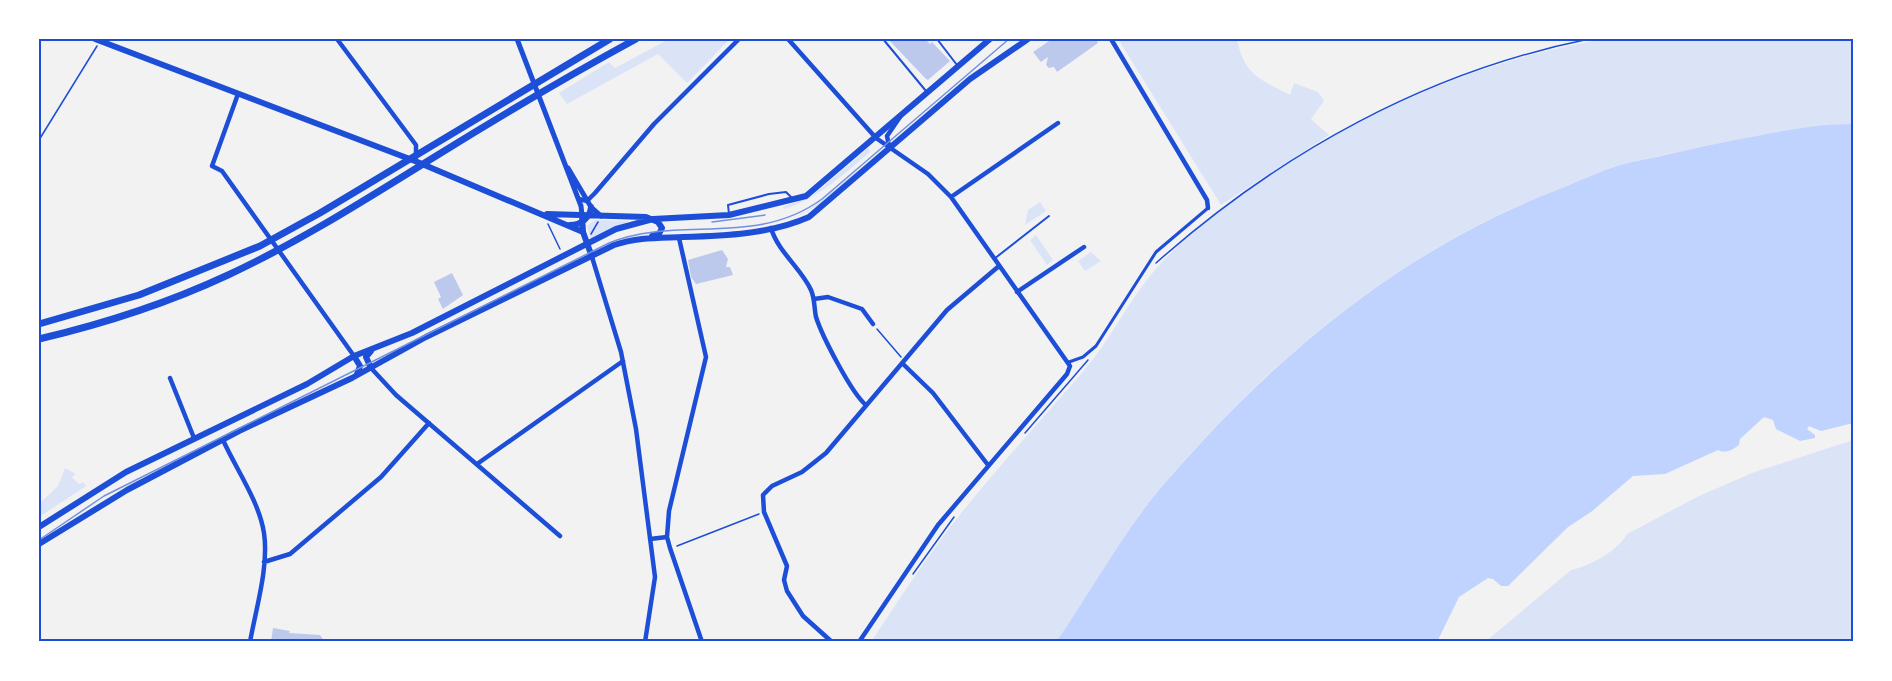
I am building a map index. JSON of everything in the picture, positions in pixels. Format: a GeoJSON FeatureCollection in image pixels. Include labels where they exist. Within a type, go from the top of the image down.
{"type":"FeatureCollection","features":[{"type":"Feature","properties":{"kind":"highway"},"geometry":{"type":"LineString","coordinates":[[39,324],[139,295],[260,246],[347,197],[610,39]]}},
{"type":"Feature","properties":{"kind":"highway"},"geometry":{"type":"LineString","coordinates":[[39,339],[139,310],[227,275],[266,256],[353,207],[553,85],[636,39]]}},
{"type":"Feature","properties":{"kind":"main road"},"geometry":{"type":"LineString","coordinates":[[546,214],[584,218],[601,216],[653,219],[729,215],[794,201],[812,192],[990,39]]}},
{"type":"Feature","properties":{"kind":"main road"},"geometry":{"type":"LineString","coordinates":[[637,239],[679,238],[771,228],[795,223],[812,215],[970,79],[1028,39]]}},
{"type":"Feature","properties":{"kind":"main road"},"geometry":{"type":"LineString","coordinates":[[99,40],[415,161],[546,214],[569,225],[605,250]]}},
{"type":"Feature","properties":{"kind":"main road"},"geometry":{"type":"LineString","coordinates":[[589,204],[584,218],[585,237],[592,257]]}},
{"type":"Feature","properties":{"kind":"main road"},"geometry":{"type":"LineString","coordinates":[[585,237],[587,221],[601,216]]}},
{"type":"Feature","properties":{"kind":"main road"},"geometry":{"type":"LineString","coordinates":[[569,225],[584,218]]}},
{"type":"Feature","properties":{"kind":"main road"},"geometry":{"type":"LineString","coordinates":[[39,527],[105,484],[307,384],[354,356],[412,333],[563,256],[585,237],[653,219]]}},
{"type":"Feature","properties":{"kind":"main road"},"geometry":{"type":"LineString","coordinates":[[39,544],[96,508],[223,440],[354,377],[458,322],[605,250],[661,232],[660,225],[653,219]]}},
{"type":"Feature","properties":{"kind":"main road"},"geometry":{"type":"LineString","coordinates":[[371,368],[366,357],[374,348]]}},
{"type":"Feature","properties":{"kind":"main road"},"geometry":{"type":"LineString","coordinates":[[354,356],[360,366],[354,377]]}},
{"type":"Feature","properties":{"kind":"main road"},"geometry":{"type":"LineString","coordinates":[[218,427],[223,440]]}},
{"type":"Feature","properties":{"kind":"main road"},"geometry":{"type":"LineString","coordinates":[[96,508],[109,496],[105,484]]}},
{"type":"Feature","properties":{"kind":"street"},"geometry":{"type":"LineString","coordinates":[[337,39],[416,145],[415,161]]}},
{"type":"Feature","properties":{"kind":"street"},"geometry":{"type":"LineString","coordinates":[[517,39],[579,199],[584,218]]}},
{"type":"Feature","properties":{"kind":"street"},"geometry":{"type":"LineString","coordinates":[[589,204],[654,124],[739,39]]}},
{"type":"Feature","properties":{"kind":"street"},"geometry":{"type":"LineString","coordinates":[[788,39],[876,138],[928,174],[951,197],[1069,362],[1067,375],[938,525],[859,642]]}},
{"type":"Feature","properties":{"kind":"street"},"geometry":{"type":"LineString","coordinates":[[1069,362],[1083,357],[1096,346],[1146,266],[1168,241],[1208,208],[1207,200],[1111,39]]}},
{"type":"Feature","properties":{"kind":"street"},"geometry":{"type":"LineString","coordinates":[[238,94],[212,166],[222,171],[354,356]]}},
{"type":"Feature","properties":{"kind":"street"},"geometry":{"type":"LineString","coordinates":[[891,148],[887,136],[900,117]]}},
{"type":"Feature","properties":{"kind":"street"},"geometry":{"type":"LineString","coordinates":[[951,197],[1058,123]]}},
{"type":"Feature","properties":{"kind":"street"},"geometry":{"type":"LineString","coordinates":[[564,161],[589,204],[601,216]]}},
{"type":"Feature","properties":{"kind":"street"},"geometry":{"type":"LineString","coordinates":[[579,199],[589,204]]}},
{"type":"Feature","properties":{"kind":"street"},"geometry":{"type":"LineString","coordinates":[[771,228],[775,240],[805,280],[814,299],[816,315],[823,332],[857,397],[866,405]]}},
{"type":"Feature","properties":{"kind":"street"},"geometry":{"type":"LineString","coordinates":[[679,238],[706,357],[669,512],[667,537],[702,642]]}},
{"type":"Feature","properties":{"kind":"street"},"geometry":{"type":"LineString","coordinates":[[1017,292],[1083,247]]}},
{"type":"Feature","properties":{"kind":"street"},"geometry":{"type":"LineString","coordinates":[[592,257],[631,396],[655,587],[645,642]]}},
{"type":"Feature","properties":{"kind":"street"},"geometry":{"type":"LineString","coordinates":[[832,642],[794,604],[784,580],[787,566],[764,512],[762,501],[767,490],[814,464],[946,310],[999,266]]}},
{"type":"Feature","properties":{"kind":"street"},"geometry":{"type":"LineString","coordinates":[[814,299],[828,297],[862,309],[873,324]]}},
{"type":"Feature","properties":{"kind":"street"},"geometry":{"type":"LineString","coordinates":[[477,465],[623,361]]}},
{"type":"Feature","properties":{"kind":"street"},"geometry":{"type":"LineString","coordinates":[[903,361],[928,387],[988,465]]}},
{"type":"Feature","properties":{"kind":"street"},"geometry":{"type":"LineString","coordinates":[[371,368],[396,395],[560,536]]}},
{"type":"Feature","properties":{"kind":"street"},"geometry":{"type":"LineString","coordinates":[[170,378],[194,438]]}},
{"type":"Feature","properties":{"kind":"street"},"geometry":{"type":"LineString","coordinates":[[264,562],[290,554],[381,477],[429,423]]}},
{"type":"Feature","properties":{"kind":"street"},"geometry":{"type":"LineString","coordinates":[[223,440],[262,524],[264,562],[250,642]]}},
{"type":"Feature","properties":{"kind":"street"},"geometry":{"type":"LineString","coordinates":[[650,539],[667,537]]}},
{"type":"Feature","properties":{"kind":"lane"},"geometry":{"type":"LineString","coordinates":[[883,39],[928,94]]}},
{"type":"Feature","properties":{"kind":"lane"},"geometry":{"type":"LineString","coordinates":[[937,39],[959,67]]}},
{"type":"Feature","properties":{"kind":"lane"},"geometry":{"type":"LineString","coordinates":[[729,215],[728,205],[769,194],[786,192],[794,201]]}},
{"type":"Feature","properties":{"kind":"lane"},"geometry":{"type":"LineString","coordinates":[[994,259],[1049,216]]}},
{"type":"Feature","properties":{"kind":"path"},"geometry":{"type":"LineString","coordinates":[[1146,266],[1155,264],[1212,214],[1257,181],[1367,117],[1444,82],[1492,64],[1589,39]]}},
{"type":"Feature","properties":{"kind":"path"},"geometry":{"type":"LineString","coordinates":[[39,140],[99,40]]}},
{"type":"Feature","properties":{"kind":"path"},"geometry":{"type":"LineString","coordinates":[[546,214],[563,256]]}},
{"type":"Feature","properties":{"kind":"path"},"geometry":{"type":"LineString","coordinates":[[585,237],[593,233],[601,216]]}},
{"type":"Feature","properties":{"kind":"path"},"geometry":{"type":"LineString","coordinates":[[873,324],[903,361]]}},
{"type":"Feature","properties":{"kind":"path"},"geometry":{"type":"LineString","coordinates":[[1024,435],[1087,362],[1096,346]]}},
{"type":"Feature","properties":{"kind":"path"},"geometry":{"type":"LineString","coordinates":[[670,548],[764,512]]}},
{"type":"Feature","properties":{"kind":"path"},"geometry":{"type":"LineString","coordinates":[[910,578],[956,514]]}},
{"type":"Feature","properties":{"kind":"shaded area"},"geometry":{"type":"Polygon","coordinates":[[[669,39],[730,39],[687,83],[658,54],[567,104],[559,93],[609,62],[615,68],[669,39]]]}},
{"type":"Feature","properties":{"kind":"shaded area"},"geometry":{"type":"Polygon","coordinates":[[[1118,39],[1237,39],[1244,61],[1262,80],[1290,95],[1294,83],[1318,92],[1324,101],[1311,119],[1329,135],[1221,205],[1118,39]]]}},
{"type":"Feature","properties":{"kind":"shaded area"},"geometry":{"type":"Polygon","coordinates":[[[1606,39],[1853,39],[1853,124],[1772,133],[1614,167],[1504,212],[1396,273],[1297,349],[1208,435],[1136,520],[1056,642],[871,642],[926,560],[962,512],[1092,361],[1140,289],[1181,243],[1245,193],[1286,165],[1372,116],[1463,76],[1558,48],[1606,39]]]}},
{"type":"Feature","properties":{"kind":"shaded area"},"geometry":{"type":"Polygon","coordinates":[[[868,148],[870,152],[830,185],[808,199],[784,209],[783,207],[812,196],[868,148]]]}},
{"type":"Feature","properties":{"kind":"shaded area"},"geometry":{"type":"Polygon","coordinates":[[[873,156],[821,204],[788,222],[813,207],[873,156]]]}},
{"type":"Feature","properties":{"kind":"shaded area"},"geometry":{"type":"Polygon","coordinates":[[[1040,202],[1046,211],[1025,225],[1028,210],[1040,202]]]}},
{"type":"Feature","properties":{"kind":"shaded area"},"geometry":{"type":"Polygon","coordinates":[[[595,220],[628,222],[591,239],[587,226],[595,220]]]}},
{"type":"Feature","properties":{"kind":"shaded area"},"geometry":{"type":"Polygon","coordinates":[[[1036,235],[1053,260],[1047,265],[1030,240],[1036,235]]]}},
{"type":"Feature","properties":{"kind":"shaded area"},"geometry":{"type":"Polygon","coordinates":[[[1091,252],[1101,261],[1085,271],[1078,261],[1091,252]]]}},
{"type":"Feature","properties":{"kind":"shaded area"},"geometry":{"type":"Polygon","coordinates":[[[1853,440],[1853,642],[1485,642],[1571,570],[1602,557],[1617,546],[1627,534],[1699,496],[1752,473],[1853,440]]]}},
{"type":"Feature","properties":{"kind":"shaded area"},"geometry":{"type":"Polygon","coordinates":[[[65,468],[76,474],[72,477],[79,484],[83,482],[86,486],[39,517],[39,504],[58,486],[65,468]]]}},
{"type":"Feature","properties":{"kind":"water"},"geometry":{"type":"Polygon","coordinates":[[[1853,124],[1853,423],[1821,431],[1809,426],[1807,429],[1815,435],[1815,438],[1800,441],[1776,429],[1773,420],[1764,417],[1740,439],[1739,445],[1731,450],[1724,452],[1718,450],[1665,474],[1633,476],[1591,512],[1568,527],[1508,586],[1501,586],[1488,578],[1459,597],[1437,642],[1056,642],[1136,520],[1208,435],[1252,390],[1298,349],[1396,274],[1449,241],[1504,213],[1614,167],[1773,133],[1853,124]]]}},
{"type":"Feature","properties":{"kind":"building"},"geometry":{"type":"Polygon","coordinates":[[[888,39],[925,39],[930,44],[932,42],[950,61],[928,80],[888,39]]]}},
{"type":"Feature","properties":{"kind":"building"},"geometry":{"type":"Polygon","coordinates":[[[1052,39],[1096,39],[1098,43],[1057,72],[1054,67],[1049,68],[1046,65],[1048,57],[1041,62],[1033,52],[1052,39]]]}},
{"type":"Feature","properties":{"kind":"building"},"geometry":{"type":"Polygon","coordinates":[[[722,250],[728,259],[726,267],[730,267],[733,275],[696,284],[691,277],[688,260],[722,250]]]}},
{"type":"Feature","properties":{"kind":"building"},"geometry":{"type":"Polygon","coordinates":[[[452,273],[463,295],[443,309],[438,299],[441,297],[434,282],[452,273]]]}},
{"type":"Feature","properties":{"kind":"building"},"geometry":{"type":"Polygon","coordinates":[[[273,628],[290,631],[289,633],[320,635],[325,642],[271,642],[273,628]]]}},
{"type":"Feature","properties":{"kind":"tram line"},"geometry":{"type":"LineString","coordinates":[[39,540],[104,496],[609,243],[635,235],[662,231],[743,227],[770,223],[796,214],[822,199],[1009,39]]}},
{"type":"Feature","properties":{"kind":"tram line"},"geometry":{"type":"LineString","coordinates":[[712,222],[765,215]]}}]}
